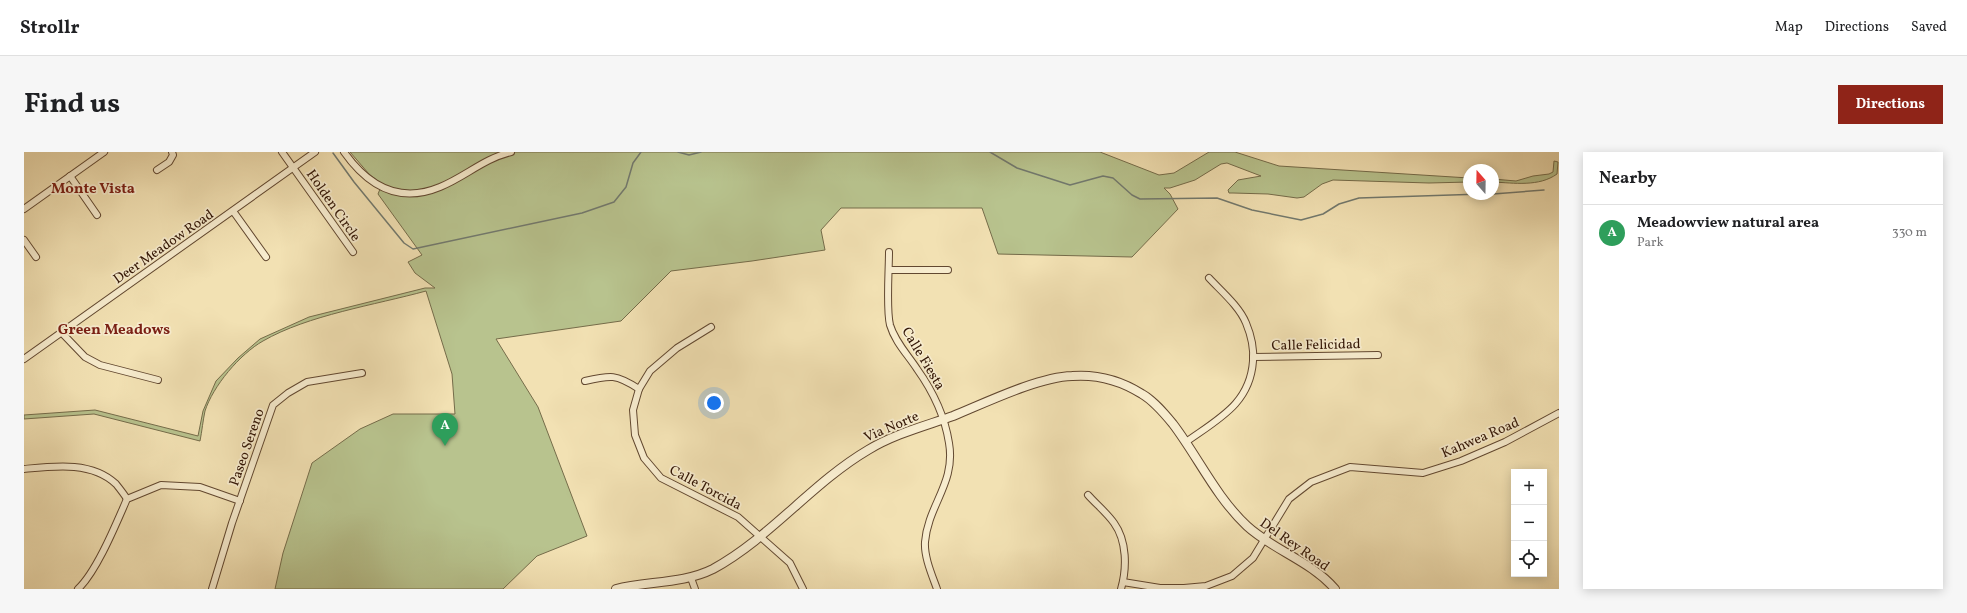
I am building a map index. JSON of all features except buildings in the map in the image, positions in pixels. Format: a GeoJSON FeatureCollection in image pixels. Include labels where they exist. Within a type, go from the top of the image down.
{"type":"FeatureCollection","features":[{"type":"Feature","properties":{"kind":"street"},"geometry":{"type":"LineString","coordinates":[[24,209],[104,152]]}},
{"type":"Feature","properties":{"kind":"street"},"geometry":{"type":"LineString","coordinates":[[157,170],[169,162],[173,155],[172,152]]}},
{"type":"Feature","properties":{"kind":"street","name":"Holden Circle"},"geometry":{"type":"LineString","coordinates":[[282,152],[353,252]]}},
{"type":"Feature","properties":{"kind":"street","name":"Deer Meadow Road"},"geometry":{"type":"LineString","coordinates":[[24,359],[315,152]]}},
{"type":"Feature","properties":{"kind":"street"},"geometry":{"type":"LineString","coordinates":[[344,152],[363,175],[385,189],[414,193],[427,191],[441,186],[482,162],[511,152]]}},
{"type":"Feature","properties":{"kind":"street"},"geometry":{"type":"LineString","coordinates":[[70,176],[97,215]]}},
{"type":"Feature","properties":{"kind":"street"},"geometry":{"type":"LineString","coordinates":[[233,211],[266,257]]}},
{"type":"Feature","properties":{"kind":"street"},"geometry":{"type":"LineString","coordinates":[[24,240],[36,257]]}},
{"type":"Feature","properties":{"kind":"street","name":"Calle Fiesta"},"geometry":{"type":"LineString","coordinates":[[889,252],[890,325],[900,346],[932,390],[949,442],[951,462],[947,478],[929,521],[925,543],[928,560],[937,589]]}},
{"type":"Feature","properties":{"kind":"street"},"geometry":{"type":"LineString","coordinates":[[889,270],[948,270]]}},
{"type":"Feature","properties":{"kind":"street"},"geometry":{"type":"LineString","coordinates":[[1186,442],[1227,414],[1243,397],[1252,376],[1254,357],[1252,340],[1246,322],[1210,278]]}},
{"type":"Feature","properties":{"kind":"street","name":"Calle Torcida"},"geometry":{"type":"LineString","coordinates":[[711,327],[677,348],[650,371],[638,389],[633,410],[635,435],[644,458],[661,478],[738,517],[790,563],[803,589]]}},
{"type":"Feature","properties":{"kind":"street"},"geometry":{"type":"LineString","coordinates":[[61,332],[85,357],[100,365],[158,380]]}},
{"type":"Feature","properties":{"kind":"street","name":"Calle Felicidad"},"geometry":{"type":"LineString","coordinates":[[1254,357],[1378,355]]}},
{"type":"Feature","properties":{"kind":"street","name":"Paseo Sereno"},"geometry":{"type":"LineString","coordinates":[[212,589],[273,405],[288,393],[308,382],[362,372]]}},
{"type":"Feature","properties":{"kind":"street"},"geometry":{"type":"LineString","coordinates":[[585,381],[606,376],[622,378],[638,389]]}},
{"type":"Feature","properties":{"kind":"street","name":"Via Norte"},"geometry":{"type":"LineString","coordinates":[[616,589],[691,578],[711,570],[737,554],[843,467],[869,449],[1035,384],[1070,376],[1100,376],[1123,383],[1145,395],[1163,412],[1186,442]]}},
{"type":"Feature","properties":{"kind":"street","name":"Kahwea Road"},"geometry":{"type":"LineString","coordinates":[[1123,582],[1160,588],[1206,586],[1232,576],[1253,558],[1263,539],[1289,499],[1311,482],[1350,466],[1423,473],[1461,461],[1505,442],[1559,413]]}},
{"type":"Feature","properties":{"kind":"street","name":"Del Rey Road"},"geometry":{"type":"LineString","coordinates":[[1186,442],[1228,506],[1247,526],[1263,539],[1306,565],[1335,589]]}},
{"type":"Feature","properties":{"kind":"street"},"geometry":{"type":"LineString","coordinates":[[24,469],[71,466],[88,468],[115,484],[127,499]]}},
{"type":"Feature","properties":{"kind":"street"},"geometry":{"type":"LineString","coordinates":[[78,589],[84,584],[104,548],[127,499],[161,485],[200,486],[240,501]]}},
{"type":"Feature","properties":{"kind":"street"},"geometry":{"type":"LineString","coordinates":[[1088,495],[1114,523],[1123,547],[1126,572],[1121,589]]}},
{"type":"Feature","properties":{"kind":"street"},"geometry":{"type":"LineString","coordinates":[[691,578],[695,589]]}},
{"type":"Feature","properties":{"kind":"green space"},"geometry":{"type":"Polygon","coordinates":[[[350,152],[1100,152],[1159,175],[1174,173],[1209,152],[1235,152],[1279,166],[1463,178],[1463,182],[1429,183],[1333,180],[1322,184],[1304,197],[1297,198],[1268,194],[1229,193],[1228,190],[1238,180],[1261,176],[1227,163],[1221,164],[1195,180],[1170,188],[1164,188],[1170,194],[1178,209],[1132,257],[998,254],[982,208],[841,208],[821,230],[825,250],[671,271],[621,321],[496,339],[538,407],[587,536],[537,556],[503,589],[275,589],[283,553],[312,463],[360,429],[393,414],[455,414],[452,374],[426,291],[321,317],[300,324],[263,341],[237,362],[214,391],[205,411],[200,441],[94,414],[24,419],[24,415],[95,410],[198,436],[203,411],[216,381],[238,358],[260,339],[309,317],[425,288],[435,288],[415,273],[408,262],[422,255],[378,194],[382,184],[369,174],[350,152]]]}},
{"type":"Feature","properties":{"kind":"green space"},"geometry":{"type":"Polygon","coordinates":[[[1554,161],[1558,162],[1557,174],[1542,181],[1534,183],[1499,182],[1499,180],[1516,181],[1553,172],[1554,161]]]}},
{"type":"Feature","properties":{"kind":"waterway"},"geometry":{"type":"LineString","coordinates":[[333,153],[354,182],[404,243],[413,249],[582,213],[614,202],[626,187],[633,163],[641,152]]}},
{"type":"Feature","properties":{"kind":"waterway"},"geometry":{"type":"LineString","coordinates":[[678,152],[689,155],[701,152]]}},
{"type":"Feature","properties":{"kind":"waterway"},"geometry":{"type":"LineString","coordinates":[[990,152],[1017,168],[1070,185],[1103,176],[1113,178],[1132,195],[1140,199],[1217,198],[1252,210],[1301,220],[1323,214],[1339,204],[1359,198],[1463,195]]}},
{"type":"Feature","properties":{"kind":"waterway"},"geometry":{"type":"LineString","coordinates":[[1499,194],[1544,190]]}},
{"type":"Feature","properties":{"kind":"place","name":"Meadowview natural area"},"geometry":{"type":"Point","coordinates":[445,446]}},
{"type":"Feature","properties":{"kind":"district","name":"Monte Vista"},"geometry":{"type":"Point","coordinates":[93,188]}},
{"type":"Feature","properties":{"kind":"district","name":"Green Meadows"},"geometry":{"type":"Point","coordinates":[114,329]}}]}
